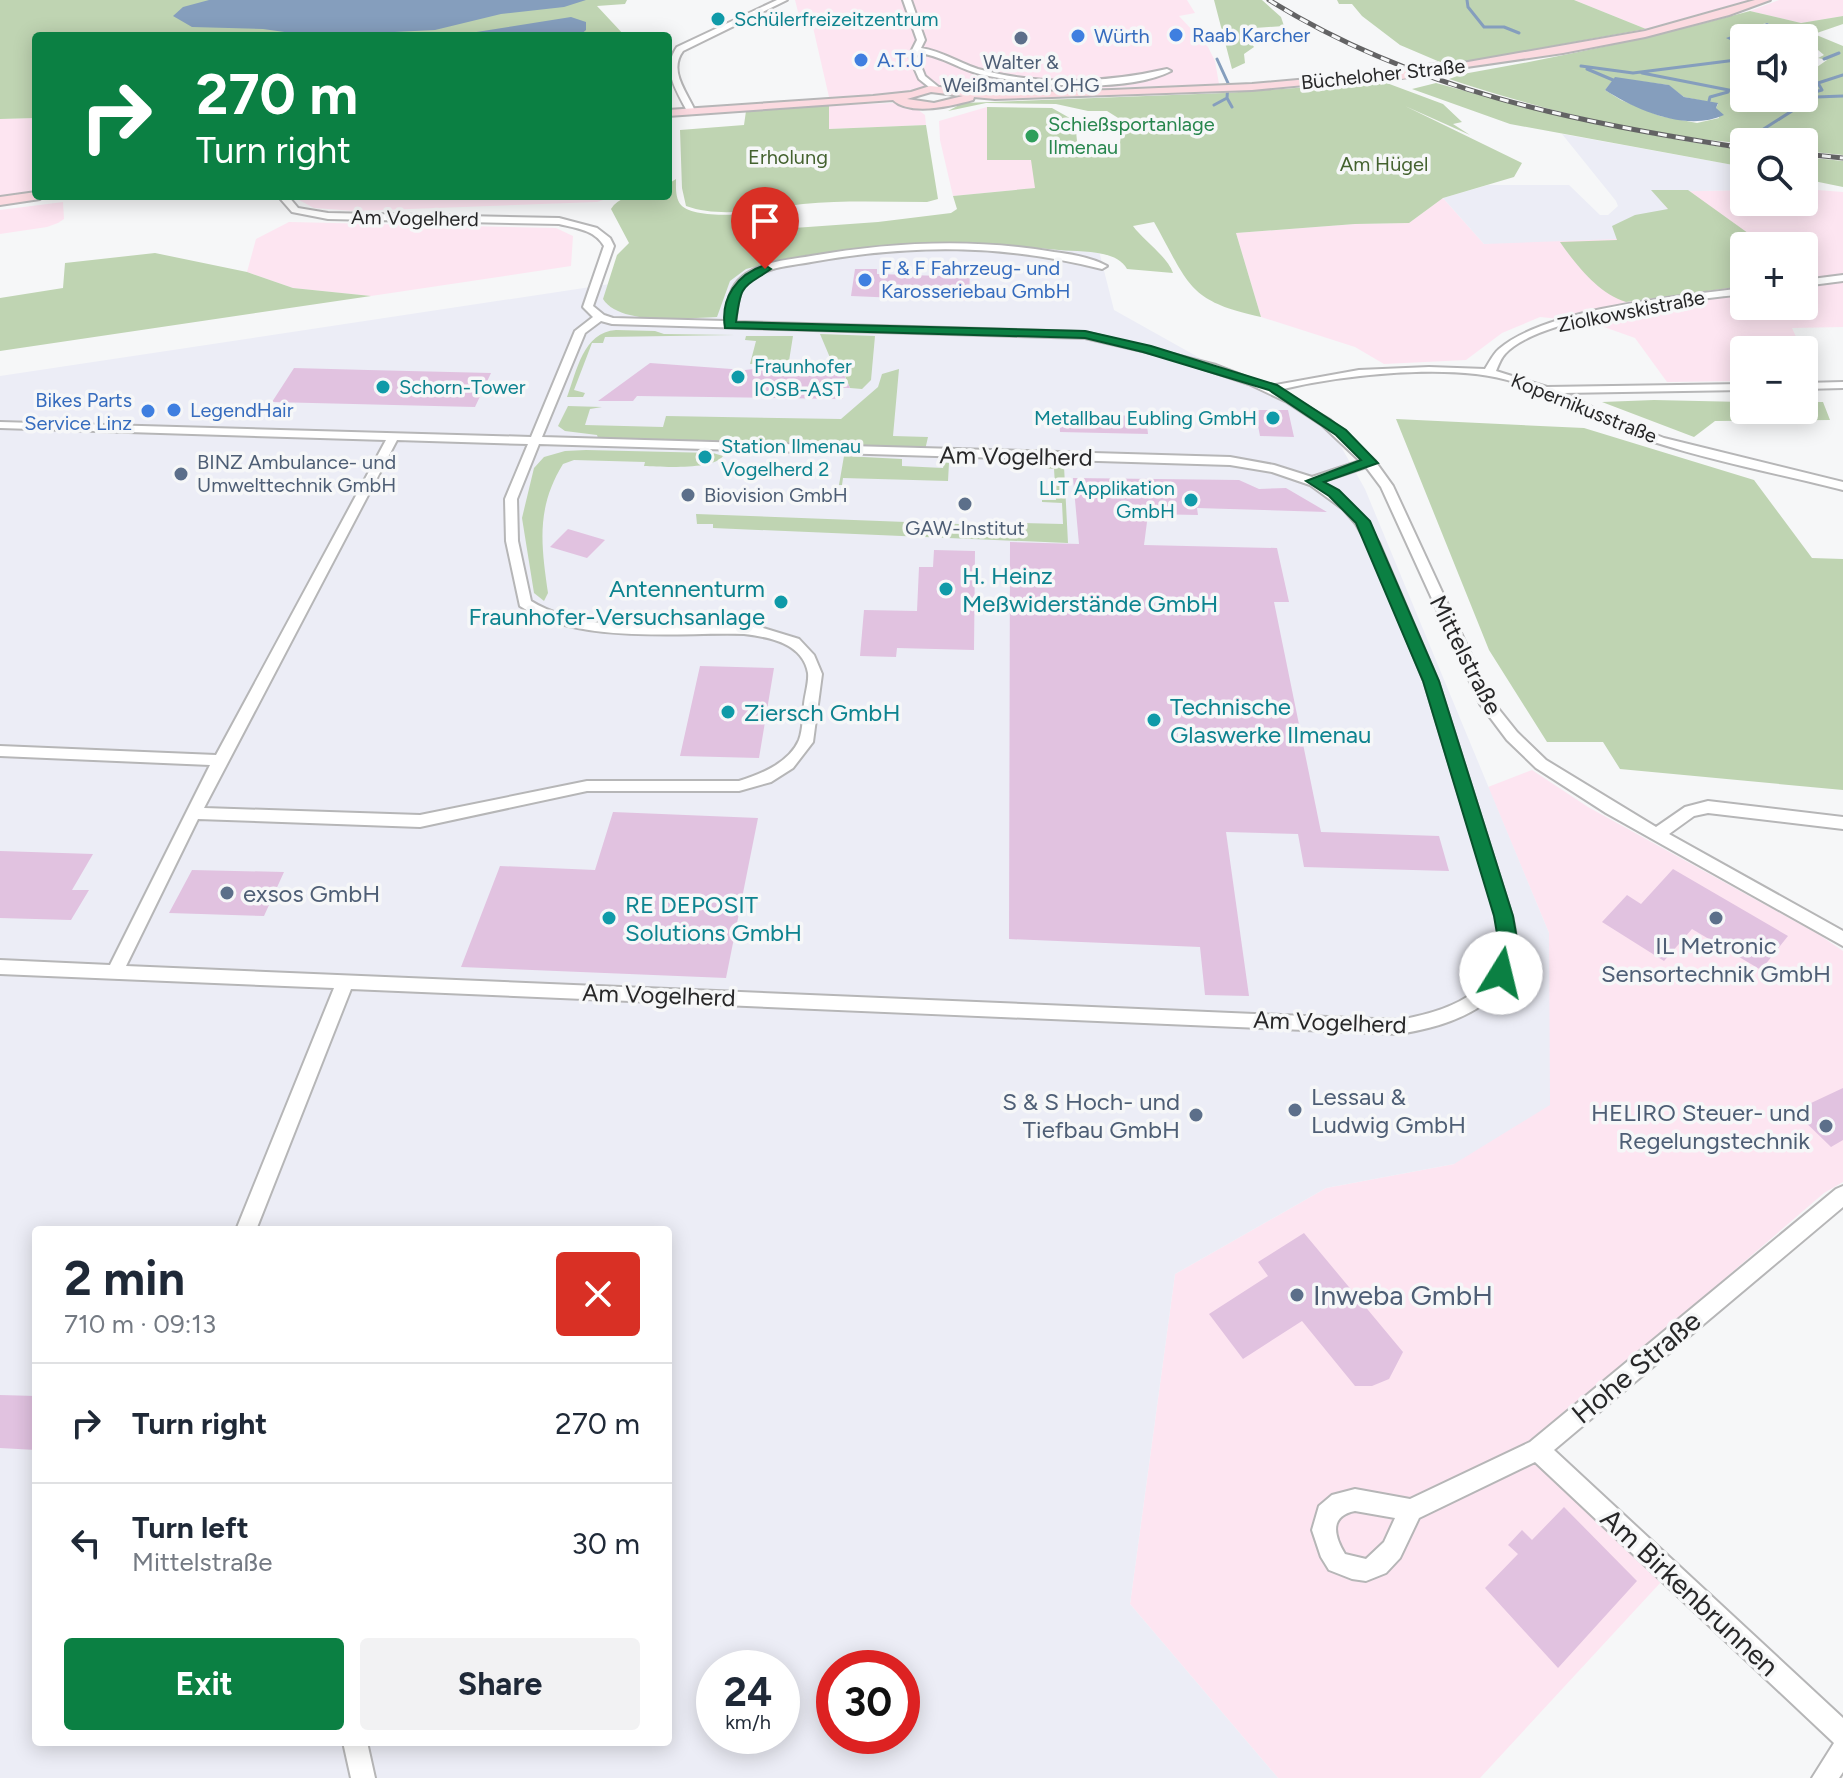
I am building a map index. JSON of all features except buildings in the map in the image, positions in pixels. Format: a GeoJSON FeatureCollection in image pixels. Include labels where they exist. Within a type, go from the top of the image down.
{"type":"FeatureCollection","features":[{"type":"Feature","properties":{"kind":"main road","name":"Bücheloher Straße"},"geometry":{"type":"LineString","coordinates":[[916,96],[934,106],[953,97],[1202,90],[1397,74],[1606,41],[1679,25],[1765,0]]}},
{"type":"Feature","properties":{"kind":"main road","name":"Bücheloher Straße"},"geometry":{"type":"LineString","coordinates":[[672,113],[916,96],[937,89],[953,97]]}},
{"type":"Feature","properties":{"kind":"main road"},"geometry":{"type":"LineString","coordinates":[[0,201],[32,197]]}},
{"type":"Feature","properties":{"kind":"street"},"geometry":{"type":"LineString","coordinates":[[672,58],[680,49],[783,0]]}},
{"type":"Feature","properties":{"kind":"street"},"geometry":{"type":"LineString","coordinates":[[907,0],[921,40],[913,56],[922,77],[937,89]]}},
{"type":"Feature","properties":{"kind":"street"},"geometry":{"type":"LineString","coordinates":[[914,50],[937,52],[976,70],[1040,84],[1129,78],[1167,71]]}},
{"type":"Feature","properties":{"kind":"street"},"geometry":{"type":"LineString","coordinates":[[672,69],[691,111]]}},
{"type":"Feature","properties":{"kind":"street"},"geometry":{"type":"LineString","coordinates":[[916,96],[922,77]]}},
{"type":"Feature","properties":{"kind":"street","name":"Am Vogelherd"},"geometry":{"type":"LineString","coordinates":[[286,200],[295,210],[328,216],[569,223],[602,235],[609,246],[588,307],[600,317]]}},
{"type":"Feature","properties":{"kind":"street"},"geometry":{"type":"LineString","coordinates":[[729,325],[733,296],[751,274],[826,256],[878,249],[973,246],[1065,254],[1102,266]]}},
{"type":"Feature","properties":{"kind":"street"},"geometry":{"type":"LineString","coordinates":[[1818,281],[1843,278]]}},
{"type":"Feature","properties":{"kind":"street","name":"Ziolkowskistraße"},"geometry":{"type":"LineString","coordinates":[[1490,371],[1495,357],[1539,329],[1564,321],[1730,293]]}},
{"type":"Feature","properties":{"kind":"street"},"geometry":{"type":"LineString","coordinates":[[193,813],[420,821],[587,786],[739,786],[766,778],[788,764],[806,742],[815,687],[813,664],[794,642],[763,632],[744,630],[575,624],[544,617],[525,603],[512,541],[511,499],[580,331],[600,317],[626,323],[1085,335],[1146,349],[1273,388]]}},
{"type":"Feature","properties":{"kind":"street","name":"Kopernikusstraße"},"geometry":{"type":"LineString","coordinates":[[1273,388],[1300,380],[1323,378],[1463,369],[1490,371],[1543,390],[1605,421],[1659,440],[1843,486]]}},
{"type":"Feature","properties":{"kind":"street"},"geometry":{"type":"LineString","coordinates":[[1818,386],[1843,385]]}},
{"type":"Feature","properties":{"kind":"street"},"geometry":{"type":"LineString","coordinates":[[1543,390],[1730,387]]}},
{"type":"Feature","properties":{"kind":"street","name":"Mittelstraße"},"geometry":{"type":"LineString","coordinates":[[1273,388],[1341,432],[1371,463],[1387,486],[1487,704],[1512,736],[1541,764],[1843,939]]}},
{"type":"Feature","properties":{"kind":"street","name":"Am Vogelherd"},"geometry":{"type":"LineString","coordinates":[[0,425],[841,448],[936,455],[1230,461],[1287,471],[1313,481],[1351,508],[1363,521],[1431,681],[1504,916],[1509,945],[1501,973],[1484,995],[1458,1013],[1430,1023],[1398,1027],[0,967]]}},
{"type":"Feature","properties":{"kind":"street"},"geometry":{"type":"LineString","coordinates":[[114,973],[220,760],[393,437]]}},
{"type":"Feature","properties":{"kind":"street"},"geometry":{"type":"LineString","coordinates":[[1313,481],[1356,465],[1371,463]]}},
{"type":"Feature","properties":{"kind":"street"},"geometry":{"type":"LineString","coordinates":[[0,751],[220,760]]}},
{"type":"Feature","properties":{"kind":"street"},"geometry":{"type":"LineString","coordinates":[[1658,834],[1690,811],[1708,807],[1843,823]]}},
{"type":"Feature","properties":{"kind":"street"},"geometry":{"type":"LineString","coordinates":[[248,1226],[345,982]]}},
{"type":"Feature","properties":{"kind":"street","name":"Hohe Straße"},"geometry":{"type":"LineString","coordinates":[[1411,1510],[1538,1450],[1843,1195]]}},
{"type":"Feature","properties":{"kind":"street","name":"Am Birkenbrunnen"},"geometry":{"type":"LineString","coordinates":[[1538,1450],[1843,1735]]}},
{"type":"Feature","properties":{"kind":"street"},"geometry":{"type":"LineString","coordinates":[[356,1746],[363,1778]]}},
{"type":"Feature","properties":{"kind":"street"},"geometry":{"type":"LineString","coordinates":[[1824,1778],[1843,1751]]}},
{"type":"Feature","properties":{"kind":"shaded area"},"geometry":{"type":"Polygon","coordinates":[[[795,0],[1187,0],[1195,13],[1179,16],[1208,47],[1215,61],[1219,84],[987,92],[923,87],[896,93],[829,97],[812,23],[801,24],[795,0]]]}},
{"type":"Feature","properties":{"kind":"shaded area"},"geometry":{"type":"Polygon","coordinates":[[[1574,0],[1749,0],[1646,29],[1574,0]]]}},
{"type":"Feature","properties":{"kind":"shaded area"},"geometry":{"type":"Polygon","coordinates":[[[1779,0],[1843,0],[1843,16],[1801,23],[1750,11],[1779,0]]]}},
{"type":"Feature","properties":{"kind":"shaded area"},"geometry":{"type":"Polygon","coordinates":[[[894,103],[917,109],[925,115],[926,125],[828,129],[829,105],[894,103]]]}},
{"type":"Feature","properties":{"kind":"shaded area"},"geometry":{"type":"Polygon","coordinates":[[[987,107],[987,159],[1032,160],[1036,188],[953,196],[940,140],[939,121],[987,107]]]}},
{"type":"Feature","properties":{"kind":"shaded area"},"geometry":{"type":"Polygon","coordinates":[[[32,118],[32,193],[0,197],[0,119],[32,118]]]}},
{"type":"Feature","properties":{"kind":"shaded area"},"geometry":{"type":"Polygon","coordinates":[[[1562,134],[1730,164],[1730,190],[1655,192],[1668,210],[1615,228],[1617,239],[1484,244],[1443,198],[1488,185],[1569,185],[1600,215],[1608,215],[1618,206],[1562,134]]]}},
{"type":"Feature","properties":{"kind":"shaded area"},"geometry":{"type":"Polygon","coordinates":[[[1730,190],[1730,216],[1818,216],[1818,190],[1843,192],[1843,327],[1792,328],[1796,336],[1730,336],[1730,381],[1667,382],[1635,338],[1590,322],[1540,317],[1502,333],[1466,360],[1384,364],[1355,347],[1261,317],[1236,233],[1409,223],[1443,198],[1484,244],[1615,228],[1668,210],[1654,192],[1730,190]]]}},
{"type":"Feature","properties":{"kind":"shaded area"},"geometry":{"type":"Polygon","coordinates":[[[299,200],[603,200],[356,211],[314,208],[299,200]]]}},
{"type":"Feature","properties":{"kind":"shaded area"},"geometry":{"type":"Polygon","coordinates":[[[63,202],[64,219],[58,223],[0,234],[0,210],[63,202]]]}},
{"type":"Feature","properties":{"kind":"shaded area"},"geometry":{"type":"Polygon","coordinates":[[[289,222],[556,228],[573,236],[571,266],[371,296],[293,288],[247,272],[256,239],[289,222]]]}},
{"type":"Feature","properties":{"kind":"shaded area"},"geometry":{"type":"Polygon","coordinates":[[[915,238],[1097,243],[1114,310],[1248,385],[1297,406],[1335,436],[1365,489],[1549,933],[1550,1105],[1454,1164],[1326,1188],[1175,1274],[1130,1604],[1278,1778],[0,1778],[0,376],[915,238]]]}},
{"type":"Feature","properties":{"kind":"shaded area"},"geometry":{"type":"Polygon","coordinates":[[[1532,770],[1588,807],[1818,934],[1843,951],[1843,1182],[1824,1193],[1680,1317],[1520,1448],[1661,1582],[1480,1778],[1278,1778],[1130,1604],[1175,1274],[1326,1188],[1454,1164],[1549,933],[1488,787],[1532,770]]]}},
{"type":"Feature","properties":{"kind":"green space"},"geometry":{"type":"Polygon","coordinates":[[[0,0],[627,0],[625,4],[597,6],[621,32],[32,32],[32,118],[0,119],[0,0]]]}},
{"type":"Feature","properties":{"kind":"green space"},"geometry":{"type":"Polygon","coordinates":[[[1214,0],[1262,0],[1281,17],[1284,26],[1241,29],[1254,47],[1244,54],[1245,63],[1232,69],[1214,0]]]}},
{"type":"Feature","properties":{"kind":"green space"},"geometry":{"type":"Polygon","coordinates":[[[1337,0],[1574,0],[1646,29],[1447,65],[1400,45],[1362,16],[1352,4],[1339,4],[1337,0]]]}},
{"type":"Feature","properties":{"kind":"green space"},"geometry":{"type":"Polygon","coordinates":[[[1750,11],[1801,23],[1843,16],[1843,24],[1818,33],[1818,24],[1730,24],[1730,112],[1818,112],[1818,66],[1827,60],[1818,58],[1824,55],[1818,50],[1818,36],[1843,46],[1843,155],[1818,152],[1818,128],[1730,128],[1730,142],[1702,139],[1628,127],[1556,110],[1449,79],[1608,46],[1750,11]],[[1615,78],[1605,90],[1660,116],[1697,123],[1719,118],[1718,104],[1684,97],[1668,85],[1615,78]]]}},
{"type":"Feature","properties":{"kind":"green space","name":"Am Hügel"},"geometry":{"type":"Polygon","coordinates":[[[1384,82],[1443,104],[1462,122],[1453,124],[1470,135],[1405,106],[1522,163],[1514,177],[1443,198],[1409,223],[1236,233],[1261,317],[1218,304],[1193,287],[1154,222],[1133,226],[1166,261],[1173,273],[1127,269],[1115,258],[1087,252],[980,245],[902,245],[824,253],[746,269],[730,281],[717,317],[639,317],[612,308],[603,299],[617,255],[629,243],[611,209],[620,200],[672,200],[672,182],[676,179],[678,199],[688,209],[721,215],[766,214],[766,230],[951,213],[957,209],[953,196],[1035,188],[1031,160],[987,160],[987,107],[1052,108],[1075,121],[1078,151],[1115,149],[1115,143],[1120,143],[1121,135],[1125,134],[1123,121],[1107,111],[1088,111],[1056,104],[986,103],[948,111],[963,103],[1224,93],[1384,82]]]}},
{"type":"Feature","properties":{"kind":"green space"},"geometry":{"type":"Polygon","coordinates":[[[1436,83],[1588,122],[1730,148],[1730,164],[1510,124],[1412,89],[1436,83]]]}},
{"type":"Feature","properties":{"kind":"green space","name":"Erholung"},"geometry":{"type":"Polygon","coordinates":[[[829,105],[829,129],[926,125],[938,199],[927,202],[818,203],[730,212],[686,206],[682,188],[680,130],[744,125],[746,111],[829,105]]]}},
{"type":"Feature","properties":{"kind":"green space"},"geometry":{"type":"Polygon","coordinates":[[[1818,158],[1843,161],[1843,187],[1818,182],[1818,158]]]}},
{"type":"Feature","properties":{"kind":"green space"},"geometry":{"type":"Polygon","coordinates":[[[1651,190],[1688,190],[1746,232],[1730,232],[1730,288],[1626,302],[1589,278],[1560,242],[1617,240],[1612,226],[1635,215],[1668,209],[1651,190]]]}},
{"type":"Feature","properties":{"kind":"green space"},"geometry":{"type":"Polygon","coordinates":[[[155,253],[247,272],[293,288],[371,296],[0,351],[0,298],[63,288],[65,263],[155,253]]]}},
{"type":"Feature","properties":{"kind":"green space"},"geometry":{"type":"Polygon","coordinates":[[[605,332],[735,335],[605,337],[603,343],[592,343],[574,390],[585,393],[583,397],[567,397],[589,345],[605,332]]]}},
{"type":"Feature","properties":{"kind":"green space"},"geometry":{"type":"Polygon","coordinates":[[[820,334],[875,336],[871,380],[862,389],[850,388],[838,359],[831,360],[820,334]]]}},
{"type":"Feature","properties":{"kind":"green space"},"geometry":{"type":"Polygon","coordinates":[[[746,336],[793,336],[789,361],[750,364],[756,341],[745,340],[746,336]]]}},
{"type":"Feature","properties":{"kind":"green space"},"geometry":{"type":"Polygon","coordinates":[[[899,369],[893,436],[928,437],[925,450],[844,444],[598,438],[597,435],[565,431],[558,426],[568,406],[602,407],[590,409],[585,425],[663,427],[666,416],[841,419],[878,387],[882,374],[899,369]]]}},
{"type":"Feature","properties":{"kind":"green space"},"geometry":{"type":"Polygon","coordinates":[[[1602,402],[1730,402],[1730,421],[1715,421],[1694,437],[1602,402]]]}},
{"type":"Feature","properties":{"kind":"green space"},"geometry":{"type":"Polygon","coordinates":[[[1818,402],[1823,402],[1830,420],[1818,420],[1818,402]]]}},
{"type":"Feature","properties":{"kind":"green space"},"geometry":{"type":"Polygon","coordinates":[[[1396,419],[1584,428],[1754,480],[1812,558],[1843,559],[1843,790],[1620,769],[1603,742],[1547,742],[1489,650],[1396,419]]]}},
{"type":"Feature","properties":{"kind":"green space"},"geometry":{"type":"Polygon","coordinates":[[[565,451],[713,453],[723,456],[709,464],[687,467],[574,460],[563,464],[554,480],[545,511],[543,542],[548,593],[544,601],[534,593],[522,518],[534,468],[544,457],[565,451]]]}},
{"type":"Feature","properties":{"kind":"green space"},"geometry":{"type":"Polygon","coordinates":[[[844,456],[902,459],[902,466],[943,468],[944,462],[949,463],[948,481],[843,478],[842,485],[839,485],[844,456]]]}},
{"type":"Feature","properties":{"kind":"green space"},"geometry":{"type":"Polygon","coordinates":[[[1046,465],[1064,466],[1068,543],[713,528],[713,524],[697,524],[696,514],[1011,526],[1022,523],[1063,524],[1062,503],[1042,502],[1056,500],[1054,469],[1045,468],[1046,465]]]}},
{"type":"Feature","properties":{"kind":"water"},"geometry":{"type":"Polygon","coordinates":[[[209,0],[586,0],[564,7],[501,14],[435,30],[394,32],[284,32],[192,27],[173,16],[183,7],[209,0]]]}},
{"type":"Feature","properties":{"kind":"water"},"geometry":{"type":"Polygon","coordinates":[[[571,17],[586,22],[584,32],[476,32],[571,17]]]}},
{"type":"Feature","properties":{"kind":"water"},"geometry":{"type":"Polygon","coordinates":[[[1615,77],[1669,85],[1684,97],[1718,103],[1716,108],[1724,115],[1694,121],[1647,112],[1605,90],[1615,77]]]}},
{"type":"Feature","properties":{"kind":"waterway"},"geometry":{"type":"LineString","coordinates":[[1467,0],[1468,7],[1484,27],[1504,27],[1519,33]]}},
{"type":"Feature","properties":{"kind":"waterway"},"geometry":{"type":"LineString","coordinates":[[1824,59],[1839,53]]}},
{"type":"Feature","properties":{"kind":"waterway"},"geometry":{"type":"LineString","coordinates":[[1217,59],[1228,83],[1227,98]]}},
{"type":"Feature","properties":{"kind":"waterway"},"geometry":{"type":"LineString","coordinates":[[1581,66],[1633,73],[1730,61]]}},
{"type":"Feature","properties":{"kind":"waterway"},"geometry":{"type":"LineString","coordinates":[[1587,69],[1613,80]]}},
{"type":"Feature","properties":{"kind":"waterway"},"geometry":{"type":"LineString","coordinates":[[1642,73],[1730,90]]}},
{"type":"Feature","properties":{"kind":"waterway"},"geometry":{"type":"LineString","coordinates":[[1818,83],[1843,75]]}},
{"type":"Feature","properties":{"kind":"waterway"},"geometry":{"type":"LineString","coordinates":[[1818,83],[1822,90],[1818,91]]}},
{"type":"Feature","properties":{"kind":"waterway"},"geometry":{"type":"LineString","coordinates":[[1709,101],[1710,97],[1728,92]]}},
{"type":"Feature","properties":{"kind":"waterway"},"geometry":{"type":"LineString","coordinates":[[1818,97],[1843,96]]}},
{"type":"Feature","properties":{"kind":"waterway"},"geometry":{"type":"LineString","coordinates":[[1214,105],[1227,98]]}},
{"type":"Feature","properties":{"kind":"waterway"},"geometry":{"type":"LineString","coordinates":[[1227,98],[1232,107]]}},
{"type":"Feature","properties":{"kind":"waterway"},"geometry":{"type":"LineString","coordinates":[[1765,128],[1790,112]]}},
{"type":"Feature","properties":{"kind":"railway"},"geometry":{"type":"LineString","coordinates":[[1269,0],[1381,58],[1439,80],[1558,114],[1730,146]]}},
{"type":"Feature","properties":{"kind":"railway"},"geometry":{"type":"LineString","coordinates":[[1818,155],[1843,158]]}},
{"type":"Feature","properties":{"kind":"place","name":"Schülerfreizeitzentrum"},"geometry":{"type":"Point","coordinates":[718,19]}},
{"type":"Feature","properties":{"kind":"place","name":"Raab Karcher"},"geometry":{"type":"Point","coordinates":[1176,35]}},
{"type":"Feature","properties":{"kind":"place","name":"Würth"},"geometry":{"type":"Point","coordinates":[1078,36]}},
{"type":"Feature","properties":{"kind":"place","name":"Walter & Weißmantel OHG"},"geometry":{"type":"Point","coordinates":[1021,38]}},
{"type":"Feature","properties":{"kind":"place","name":"A.T.U"},"geometry":{"type":"Point","coordinates":[861,60]}},
{"type":"Feature","properties":{"kind":"place","name":"Schießsportanlage Ilmenau"},"geometry":{"type":"Point","coordinates":[1032,136]}},
{"type":"Feature","properties":{"kind":"place","name":"F & F Fahrzeug- und Karosseriebau GmbH"},"geometry":{"type":"Point","coordinates":[865,280]}},
{"type":"Feature","properties":{"kind":"place","name":"Fraunhofer IOSB-AST"},"geometry":{"type":"Point","coordinates":[738,377]}},
{"type":"Feature","properties":{"kind":"place","name":"Schorn-Tower"},"geometry":{"type":"Point","coordinates":[383,387]}},
{"type":"Feature","properties":{"kind":"place","name":"LegendHair"},"geometry":{"type":"Point","coordinates":[174,410]}},
{"type":"Feature","properties":{"kind":"place","name":"Bikes Parts Service Linz"},"geometry":{"type":"Point","coordinates":[148,411]}},
{"type":"Feature","properties":{"kind":"place","name":"Metallbau Eubling GmbH"},"geometry":{"type":"Point","coordinates":[1273,418]}},
{"type":"Feature","properties":{"kind":"place","name":"Station Ilmenau Vogelherd 2"},"geometry":{"type":"Point","coordinates":[705,457]}},
{"type":"Feature","properties":{"kind":"place","name":"BINZ Ambulance- und Umwelttechnik GmbH"},"geometry":{"type":"Point","coordinates":[181,474]}},
{"type":"Feature","properties":{"kind":"place","name":"Biovision GmbH"},"geometry":{"type":"Point","coordinates":[688,495]}},
{"type":"Feature","properties":{"kind":"place","name":"LLT Applikation GmbH"},"geometry":{"type":"Point","coordinates":[1191,500]}},
{"type":"Feature","properties":{"kind":"place","name":"GAW-Institut"},"geometry":{"type":"Point","coordinates":[965,504]}},
{"type":"Feature","properties":{"kind":"place","name":"H. Heinz Meßwiderstände GmbH"},"geometry":{"type":"Point","coordinates":[946,589]}},
{"type":"Feature","properties":{"kind":"place","name":"Antennenturm Fraunhofer-Versuchsanlage"},"geometry":{"type":"Point","coordinates":[781,602]}},
{"type":"Feature","properties":{"kind":"place","name":"Ziersch GmbH"},"geometry":{"type":"Point","coordinates":[728,712]}},
{"type":"Feature","properties":{"kind":"place","name":"Technische Glaswerke Ilmenau"},"geometry":{"type":"Point","coordinates":[1154,720]}},
{"type":"Feature","properties":{"kind":"place","name":"exsos GmbH"},"geometry":{"type":"Point","coordinates":[227,893]}},
{"type":"Feature","properties":{"kind":"place","name":"RE DEPOSIT Solutions GmbH"},"geometry":{"type":"Point","coordinates":[609,918]}},
{"type":"Feature","properties":{"kind":"place","name":"IL Metronic Sensortechnik GmbH"},"geometry":{"type":"Point","coordinates":[1716,918]}},
{"type":"Feature","properties":{"kind":"place","name":"Lessau & Ludwig GmbH"},"geometry":{"type":"Point","coordinates":[1295,1110]}},
{"type":"Feature","properties":{"kind":"place","name":"S & S Hoch- und Tiefbau GmbH"},"geometry":{"type":"Point","coordinates":[1196,1115]}},
{"type":"Feature","properties":{"kind":"place","name":"HELIRO Steuer- und Regelungstechnik"},"geometry":{"type":"Point","coordinates":[1826,1126]}},
{"type":"Feature","properties":{"kind":"place","name":"Inweba GmbH"},"geometry":{"type":"Point","coordinates":[1297,1295]}},
{"type":"Feature","properties":{"kind":"route"},"geometry":{"type":"LineString","coordinates":[[765,269],[751,274],[740,284],[733,296],[729,325],[1085,335],[1146,349],[1273,388],[1341,432],[1371,463],[1356,465],[1313,481],[1334,493],[1363,521],[1431,681],[1459,763],[1504,916],[1509,945],[1501,973]]}}]}
